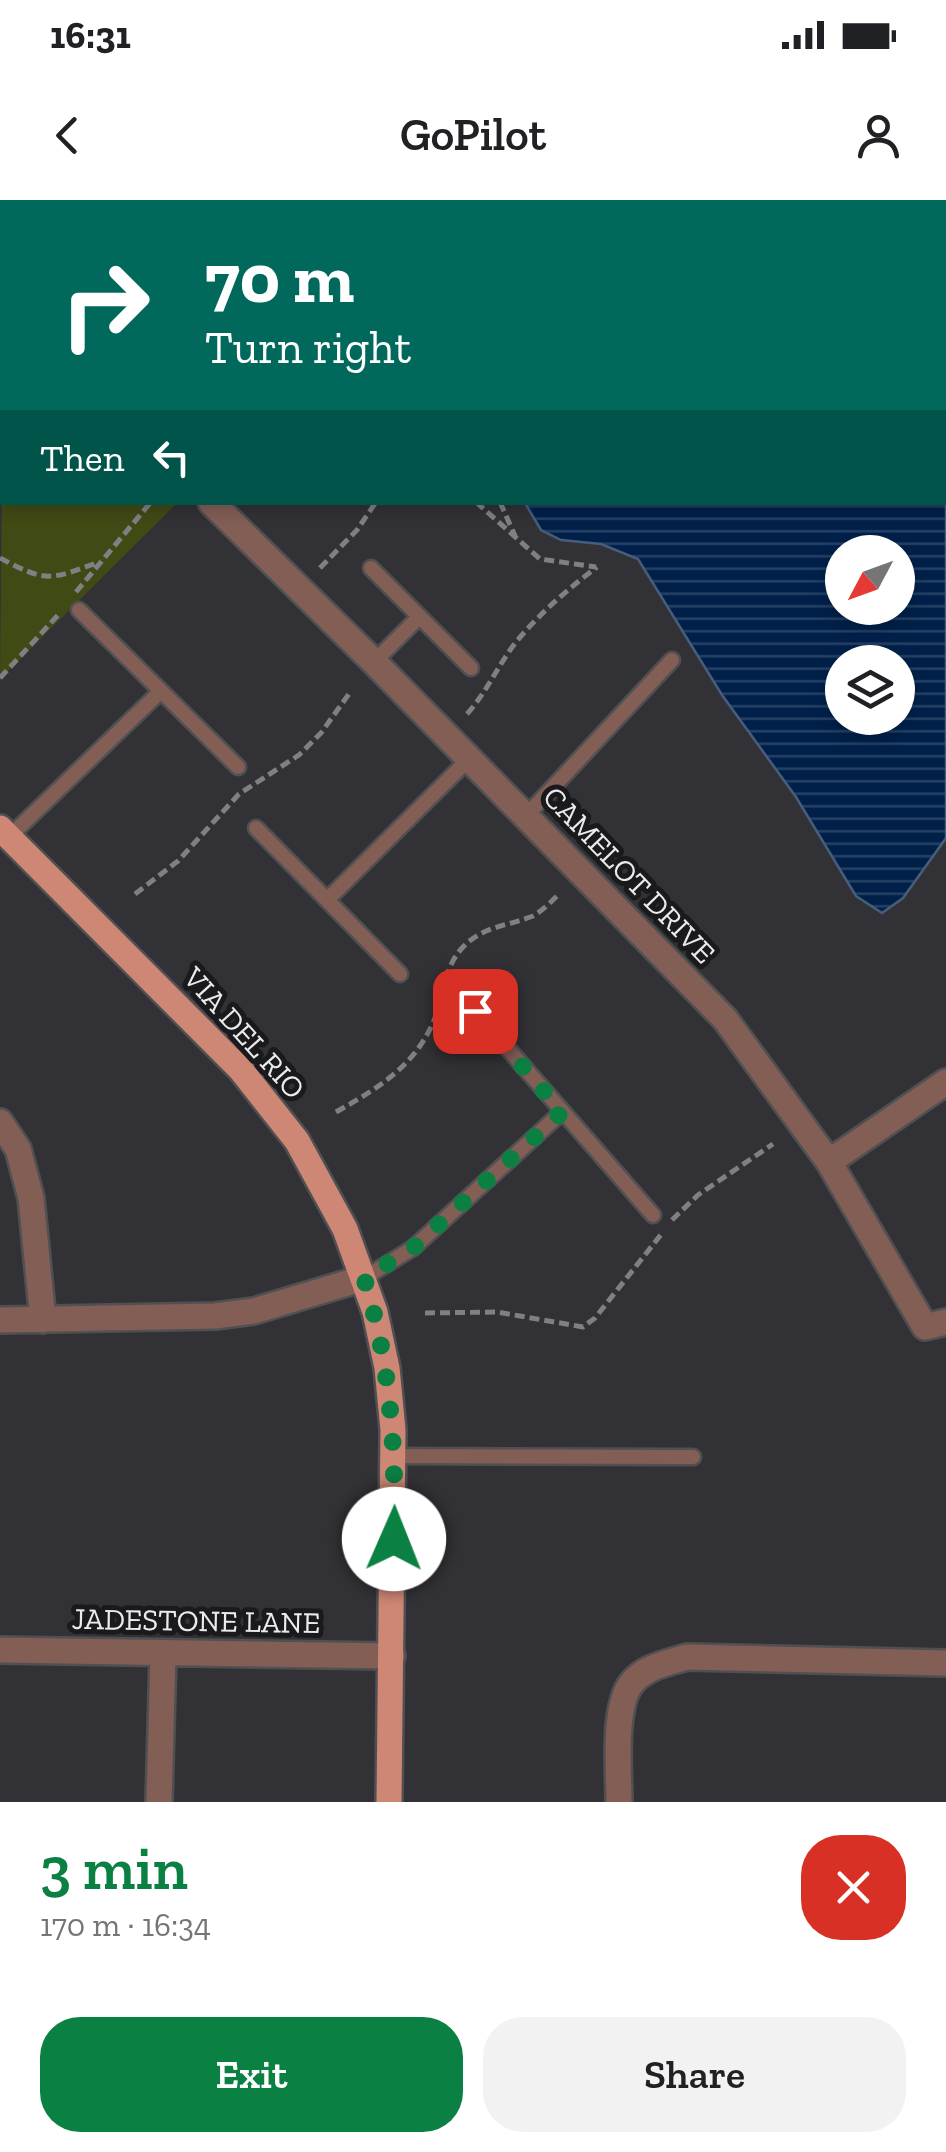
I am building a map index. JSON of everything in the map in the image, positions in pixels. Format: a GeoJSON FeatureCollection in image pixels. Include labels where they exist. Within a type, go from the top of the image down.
{"type":"FeatureCollection","features":[{"type":"Feature","properties":{"kind":"main road","name":"VIA DEL RIO"},"geometry":{"type":"LineString","coordinates":[[4,833],[242,1070],[296,1142],[344,1229],[364,1278],[387,1368],[394,1456],[389,1802]]}},
{"type":"Feature","properties":{"kind":"street","name":"CAMELOT DRIVE"},"geometry":{"type":"LineString","coordinates":[[214,505],[725,1018],[829,1162],[925,1327],[946,1322]]}},
{"type":"Feature","properties":{"kind":"street"},"geometry":{"type":"LineString","coordinates":[[829,1162],[946,1082]]}},
{"type":"Feature","properties":{"kind":"street"},"geometry":{"type":"LineString","coordinates":[[0,1122],[18,1149],[32,1198],[43,1320]]}},
{"type":"Feature","properties":{"kind":"street"},"geometry":{"type":"LineString","coordinates":[[0,1320],[215,1316],[254,1311],[364,1278]]}},
{"type":"Feature","properties":{"kind":"street","name":"JADESTONE LANE"},"geometry":{"type":"LineString","coordinates":[[0,1650],[392,1656]]}},
{"type":"Feature","properties":{"kind":"street"},"geometry":{"type":"LineString","coordinates":[[159,1802],[162,1654]]}},
{"type":"Feature","properties":{"kind":"street"},"geometry":{"type":"LineString","coordinates":[[619,1802],[620,1710],[630,1685],[655,1666],[687,1657],[946,1663]]}},
{"type":"Feature","properties":{"kind":"lane"},"geometry":{"type":"LineString","coordinates":[[371,568],[471,668]]}},
{"type":"Feature","properties":{"kind":"lane"},"geometry":{"type":"LineString","coordinates":[[78,610],[238,767]]}},
{"type":"Feature","properties":{"kind":"lane"},"geometry":{"type":"LineString","coordinates":[[374,662],[419,617]]}},
{"type":"Feature","properties":{"kind":"lane"},"geometry":{"type":"LineString","coordinates":[[526,816],[672,660]]}},
{"type":"Feature","properties":{"kind":"lane"},"geometry":{"type":"LineString","coordinates":[[4,833],[161,691]]}},
{"type":"Feature","properties":{"kind":"lane"},"geometry":{"type":"LineString","coordinates":[[328,899],[469,759]]}},
{"type":"Feature","properties":{"kind":"lane"},"geometry":{"type":"LineString","coordinates":[[256,828],[400,974]]}},
{"type":"Feature","properties":{"kind":"lane"},"geometry":{"type":"LineString","coordinates":[[475,1011],[653,1215]]}},
{"type":"Feature","properties":{"kind":"lane"},"geometry":{"type":"LineString","coordinates":[[364,1278],[413,1248],[562,1112]]}},
{"type":"Feature","properties":{"kind":"lane"},"geometry":{"type":"LineString","coordinates":[[394,1456],[694,1458]]}},
{"type":"Feature","properties":{"kind":"path"},"geometry":{"type":"LineString","coordinates":[[320,568],[374,505]]}},
{"type":"Feature","properties":{"kind":"path"},"geometry":{"type":"LineString","coordinates":[[466,714],[479,701],[516,642],[540,615],[597,567],[540,559],[479,505]]}},
{"type":"Feature","properties":{"kind":"path"},"geometry":{"type":"LineString","coordinates":[[501,505],[517,540]]}},
{"type":"Feature","properties":{"kind":"path"},"geometry":{"type":"LineString","coordinates":[[0,558],[44,578],[59,577],[102,561]]}},
{"type":"Feature","properties":{"kind":"path"},"geometry":{"type":"LineString","coordinates":[[135,894],[178,861],[239,794],[300,755],[352,691]]}},
{"type":"Feature","properties":{"kind":"path"},"geometry":{"type":"LineString","coordinates":[[336,1112],[388,1081],[416,1056],[434,1020],[451,962],[464,946],[482,932],[537,914],[557,896]]}},
{"type":"Feature","properties":{"kind":"path"},"geometry":{"type":"LineString","coordinates":[[426,1313],[497,1312],[583,1326],[595,1318],[686,1205],[774,1144]]}},
{"type":"Feature","properties":{"kind":"green space"},"geometry":{"type":"Polygon","coordinates":[[[2,505],[175,505],[0,679],[2,505]]]}},
{"type":"Feature","properties":{"kind":"water"},"geometry":{"type":"Polygon","coordinates":[[[526,505],[946,505],[946,838],[903,898],[882,913],[856,896],[796,797],[722,695],[638,559],[601,544],[561,540],[541,530],[526,505]]]}},
{"type":"Feature","properties":{"kind":"route"},"geometry":{"type":"LineString","coordinates":[[394,1539],[393,1430],[387,1368],[364,1278],[413,1248],[562,1112],[475,1011]]}}]}
